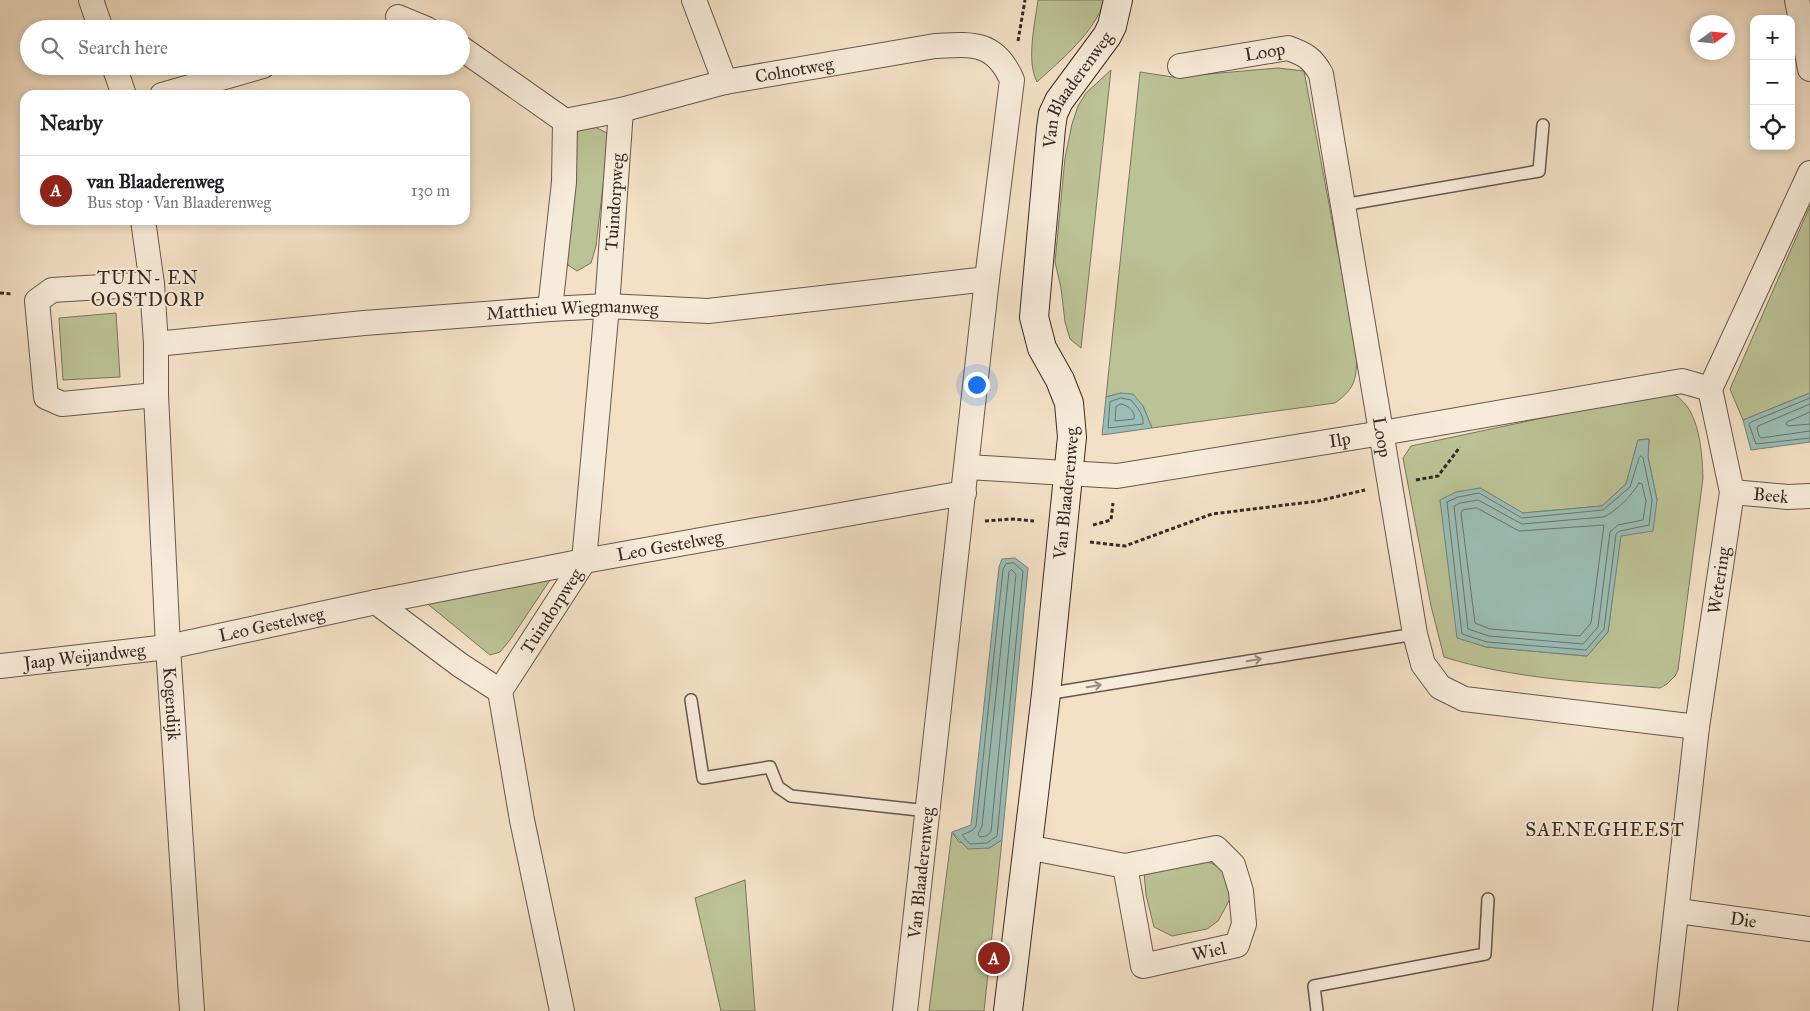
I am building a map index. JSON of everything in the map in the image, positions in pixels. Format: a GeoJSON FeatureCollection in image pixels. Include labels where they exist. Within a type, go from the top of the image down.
{"type":"FeatureCollection","features":[{"type":"Feature","properties":{"kind":"street"},"geometry":{"type":"LineString","coordinates":[[92,0],[98,20]]}},
{"type":"Feature","properties":{"kind":"street"},"geometry":{"type":"LineString","coordinates":[[694,0],[725,82]]}},
{"type":"Feature","properties":{"kind":"street","name":"Van Blaaderenweg"},"geometry":{"type":"LineString","coordinates":[[1008,1011],[1070,474],[1072,425],[1069,403],[1060,380],[1042,348],[1034,317],[1051,128],[1053,114],[1059,102],[1112,26],[1118,0]]}},
{"type":"Feature","properties":{"kind":"street"},"geometry":{"type":"LineString","coordinates":[[1797,0],[1810,69]]}},
{"type":"Feature","properties":{"kind":"street"},"geometry":{"type":"LineString","coordinates":[[390,15],[403,20]]}},
{"type":"Feature","properties":{"kind":"street","name":"Colnotweg"},"geometry":{"type":"LineString","coordinates":[[565,121],[621,110],[725,82],[935,46],[967,44],[989,50],[1006,67],[1012,80]]}},
{"type":"Feature","properties":{"kind":"street","name":"Loop"},"geometry":{"type":"LineString","coordinates":[[1180,66],[1288,48],[1304,54],[1315,63],[1321,74],[1422,664],[1440,687],[1464,699],[1697,727]]}},
{"type":"Feature","properties":{"kind":"street"},"geometry":{"type":"LineString","coordinates":[[470,54],[565,121],[564,182],[550,309]]}},
{"type":"Feature","properties":{"kind":"street"},"geometry":{"type":"LineString","coordinates":[[117,75],[122,90]]}},
{"type":"Feature","properties":{"kind":"street"},"geometry":{"type":"LineString","coordinates":[[179,90],[232,75]]}},
{"type":"Feature","properties":{"kind":"street","name":"Van Blaaderenweg"},"geometry":{"type":"LineString","coordinates":[[905,1011],[987,279],[1012,80]]}},
{"type":"Feature","properties":{"kind":"street","name":"Tuindorpweg"},"geometry":{"type":"LineString","coordinates":[[500,691],[584,561],[607,306],[621,110]]}},
{"type":"Feature","properties":{"kind":"street"},"geometry":{"type":"LineString","coordinates":[[1710,389],[1810,174]]}},
{"type":"Feature","properties":{"kind":"street","name":"Kogendijk"},"geometry":{"type":"LineString","coordinates":[[144,225],[152,284],[156,344],[156,395],[168,647],[192,1011]]}},
{"type":"Feature","properties":{"kind":"street","name":"Matthieu Wiegmanweg"},"geometry":{"type":"LineString","coordinates":[[156,344],[364,323],[550,309],[607,306],[708,310],[987,279]]}},
{"type":"Feature","properties":{"kind":"street"},"geometry":{"type":"LineString","coordinates":[[152,284],[52,290],[37,301],[46,397],[62,404],[156,395]]}},
{"type":"Feature","properties":{"kind":"street","name":"Ilp"},"geometry":{"type":"LineString","coordinates":[[967,467],[1117,476],[1382,433],[1682,381],[1710,389]]}},
{"type":"Feature","properties":{"kind":"street","name":"Wetering"},"geometry":{"type":"LineString","coordinates":[[1665,1011],[1678,911],[1697,727],[1732,492],[1710,389]]}},
{"type":"Feature","properties":{"kind":"street","name":"Beek"},"geometry":{"type":"LineString","coordinates":[[1732,492],[1788,497],[1810,496]]}},
{"type":"Feature","properties":{"kind":"street","name":"Leo Gestelweg"},"geometry":{"type":"LineString","coordinates":[[168,647],[376,602],[584,561],[964,493]]}},
{"type":"Feature","properties":{"kind":"street"},"geometry":{"type":"LineString","coordinates":[[376,602],[460,665],[500,691],[522,820],[562,1011]]}},
{"type":"Feature","properties":{"kind":"street","name":"Jaap Weijandweg"},"geometry":{"type":"LineString","coordinates":[[0,666],[168,647]]}},
{"type":"Feature","properties":{"kind":"street","name":"Wiel"},"geometry":{"type":"LineString","coordinates":[[1027,847],[1125,866],[1216,848],[1233,865],[1241,891],[1244,924],[1237,945],[1143,966],[1125,866]]}},
{"type":"Feature","properties":{"kind":"street","name":"Die"},"geometry":{"type":"LineString","coordinates":[[1678,911],[1810,929]]}},
{"type":"Feature","properties":{"kind":"lane"},"geometry":{"type":"LineString","coordinates":[[1343,205],[1539,171],[1543,125]]}},
{"type":"Feature","properties":{"kind":"lane"},"geometry":{"type":"LineString","coordinates":[[1046,694],[1416,634]]}},
{"type":"Feature","properties":{"kind":"lane"},"geometry":{"type":"LineString","coordinates":[[690,700],[703,778],[770,767],[778,787],[791,796],[928,811]]}},
{"type":"Feature","properties":{"kind":"lane"},"geometry":{"type":"LineString","coordinates":[[1317,1011],[1314,986],[1485,954],[1488,899]]}},
{"type":"Feature","properties":{"kind":"path"},"geometry":{"type":"LineString","coordinates":[[1062,540],[1125,546],[1212,514],[1318,501],[1438,476],[1483,416]]}},
{"type":"Feature","properties":{"kind":"green space"},"geometry":{"type":"Polygon","coordinates":[[[1038,0],[1105,0],[1100,12],[1085,35],[1037,82],[1032,64],[1032,53],[1038,0]]]}},
{"type":"Feature","properties":{"kind":"green space"},"geometry":{"type":"Polygon","coordinates":[[[1278,68],[1304,71],[1357,353],[1354,381],[1348,392],[1335,403],[1152,428],[1143,406],[1121,393],[1106,397],[1140,72],[1179,78],[1278,68]]]}},
{"type":"Feature","properties":{"kind":"green space"},"geometry":{"type":"Polygon","coordinates":[[[1111,70],[1081,348],[1070,339],[1065,322],[1061,288],[1055,262],[1065,158],[1078,106],[1086,93],[1111,70]]]}},
{"type":"Feature","properties":{"kind":"green space"},"geometry":{"type":"Polygon","coordinates":[[[595,127],[609,134],[596,246],[591,263],[577,271],[568,265],[566,254],[577,132],[579,128],[595,127]]]}},
{"type":"Feature","properties":{"kind":"green space"},"geometry":{"type":"Polygon","coordinates":[[[1810,206],[1810,393],[1743,420],[1730,389],[1810,206]]]}},
{"type":"Feature","properties":{"kind":"green space"},"geometry":{"type":"Polygon","coordinates":[[[116,313],[120,377],[63,380],[59,318],[116,313]]]}},
{"type":"Feature","properties":{"kind":"green space"},"geometry":{"type":"Polygon","coordinates":[[[1660,393],[1675,395],[1690,411],[1695,421],[1702,456],[1703,478],[1678,670],[1675,676],[1660,688],[1605,684],[1524,675],[1444,657],[1431,606],[1403,458],[1411,446],[1660,393]],[[1649,439],[1638,440],[1626,484],[1602,506],[1522,513],[1480,488],[1457,637],[1486,647],[1587,656],[1608,632],[1620,536],[1657,500],[1648,457],[1649,439]]]}},
{"type":"Feature","properties":{"kind":"green space"},"geometry":{"type":"Polygon","coordinates":[[[550,580],[510,640],[500,652],[490,655],[424,601],[550,580]]]}},
{"type":"Feature","properties":{"kind":"green space"},"geometry":{"type":"Polygon","coordinates":[[[952,832],[959,842],[989,848],[1002,840],[984,1011],[929,1011],[952,832]]]}},
{"type":"Feature","properties":{"kind":"green space"},"geometry":{"type":"Polygon","coordinates":[[[1207,861],[1225,873],[1229,883],[1230,899],[1218,921],[1207,929],[1172,936],[1154,927],[1146,895],[1144,872],[1207,861]]]}},
{"type":"Feature","properties":{"kind":"green space"},"geometry":{"type":"Polygon","coordinates":[[[745,880],[755,1011],[721,1011],[695,898],[745,880]]]}},
{"type":"Feature","properties":{"kind":"water"},"geometry":{"type":"Polygon","coordinates":[[[1121,393],[1133,394],[1143,406],[1152,428],[1102,435],[1106,397],[1121,393]]]}},
{"type":"Feature","properties":{"kind":"water"},"geometry":{"type":"Polygon","coordinates":[[[1810,393],[1810,442],[1751,450],[1743,420],[1810,393]]]}},
{"type":"Feature","properties":{"kind":"water"},"geometry":{"type":"Polygon","coordinates":[[[1649,439],[1648,457],[1657,500],[1653,531],[1621,536],[1608,632],[1587,656],[1486,647],[1457,638],[1440,500],[1456,492],[1480,488],[1523,513],[1602,506],[1626,484],[1638,440],[1649,439]]]}},
{"type":"Feature","properties":{"kind":"water"},"geometry":{"type":"Polygon","coordinates":[[[1015,558],[1028,568],[1002,840],[989,848],[968,849],[952,832],[971,825],[999,567],[1002,559],[1015,558]]]}},
{"type":"Feature","properties":{"kind":"place","name":"van Blaaderenweg"},"geometry":{"type":"Point","coordinates":[994,958]}},
{"type":"Feature","properties":{"kind":"district","name":"TUIN- EN OOSTDORP"},"geometry":{"type":"Point","coordinates":[148,288]}},
{"type":"Feature","properties":{"kind":"district","name":"SAENEGHEEST"},"geometry":{"type":"Point","coordinates":[1605,829]}}]}
